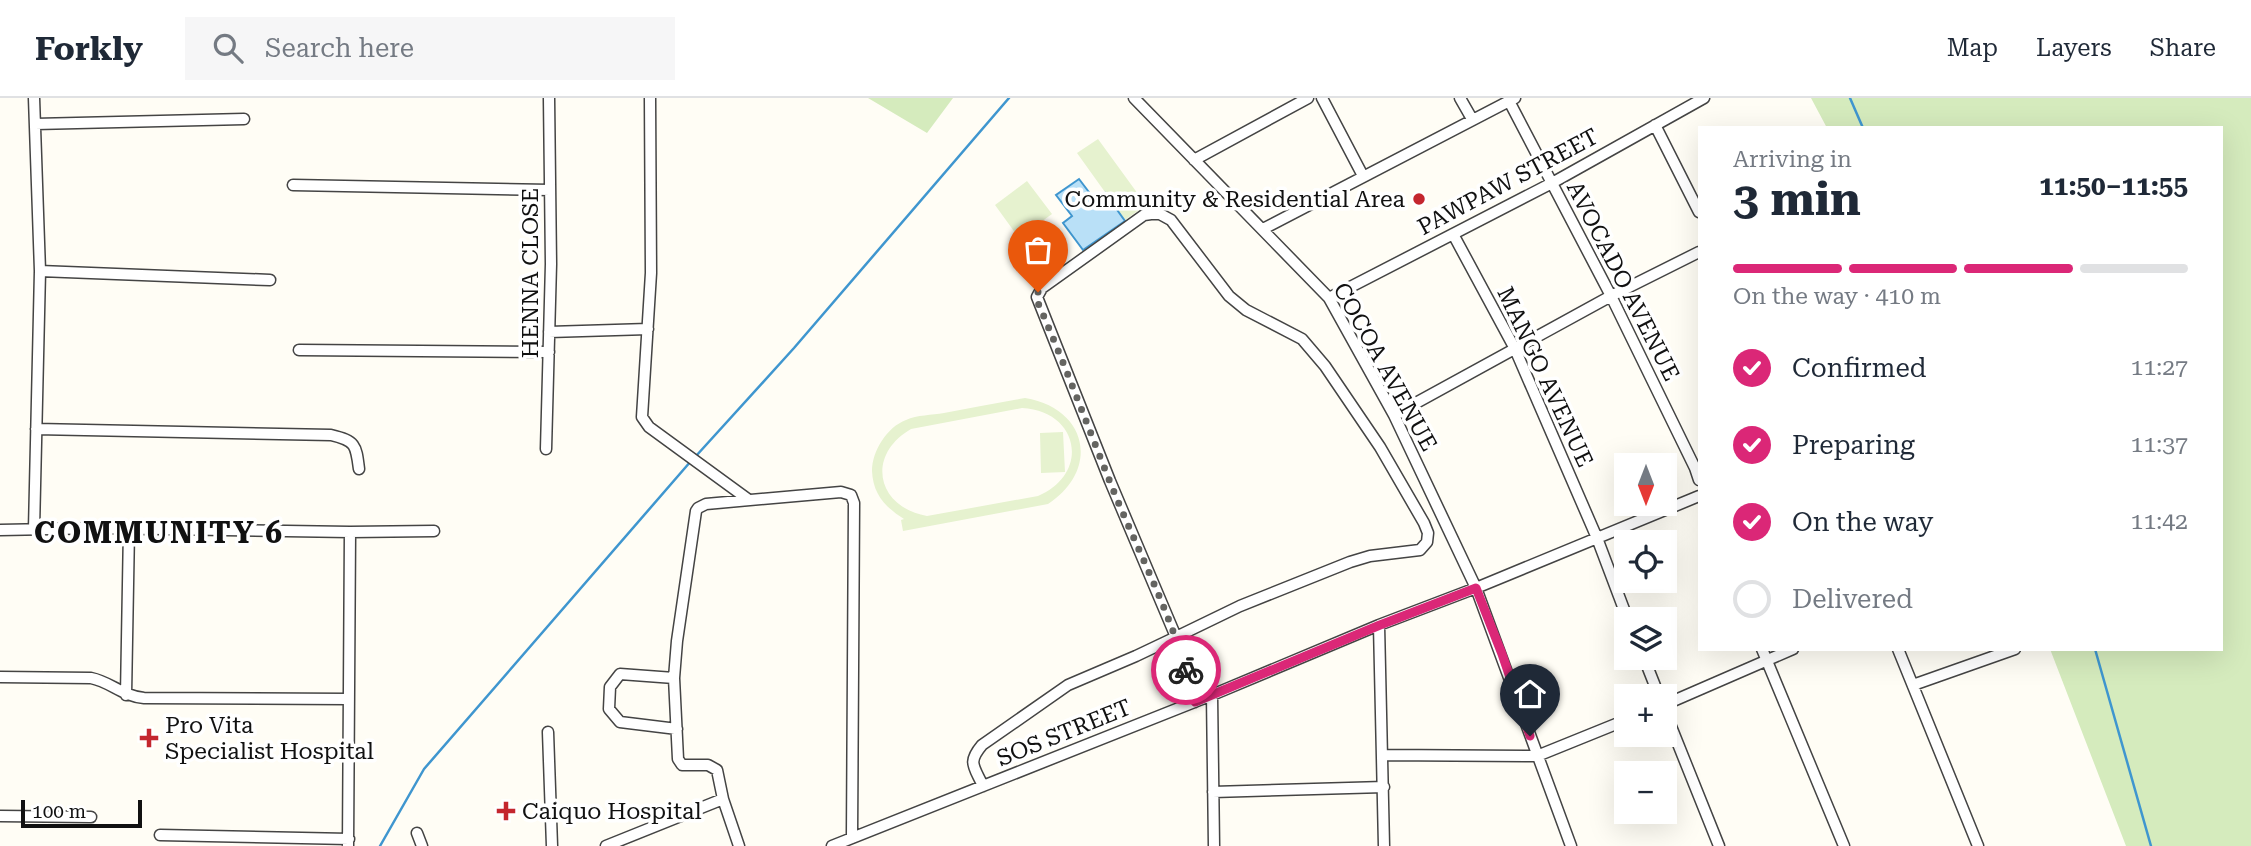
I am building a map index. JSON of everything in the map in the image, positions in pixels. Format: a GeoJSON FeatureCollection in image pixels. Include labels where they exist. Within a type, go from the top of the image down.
{"type":"FeatureCollection","features":[{"type":"Feature","properties":{"kind":"street"},"geometry":{"type":"LineString","coordinates":[[34,98],[40,271],[34,529]]}},
{"type":"Feature","properties":{"kind":"street","name":"HENNA CLOSE"},"geometry":{"type":"LineString","coordinates":[[546,449],[551,264],[549,98]]}},
{"type":"Feature","properties":{"kind":"street"},"geometry":{"type":"LineString","coordinates":[[650,98],[651,273],[642,411],[644,422],[749,500]]}},
{"type":"Feature","properties":{"kind":"street","name":"COCOA AVENUE"},"geometry":{"type":"LineString","coordinates":[[1134,98],[1329,298],[1394,415],[1476,588],[1571,846]]}},
{"type":"Feature","properties":{"kind":"street"},"geometry":{"type":"LineString","coordinates":[[1194,160],[1308,98]]}},
{"type":"Feature","properties":{"kind":"street"},"geometry":{"type":"LineString","coordinates":[[1322,98],[1363,176]]}},
{"type":"Feature","properties":{"kind":"street"},"geometry":{"type":"LineString","coordinates":[[1460,98],[1472,119]]}},
{"type":"Feature","properties":{"kind":"street","name":"PAWPAW STREET"},"geometry":{"type":"LineString","coordinates":[[1329,298],[1552,183],[1704,98]]}},
{"type":"Feature","properties":{"kind":"street"},"geometry":{"type":"LineString","coordinates":[[1263,229],[1512,100]]}},
{"type":"Feature","properties":{"kind":"street","name":"AVOCADO AVENUE"},"geometry":{"type":"LineString","coordinates":[[1512,100],[1698,477]]}},
{"type":"Feature","properties":{"kind":"street"},"geometry":{"type":"LineString","coordinates":[[35,124],[244,119]]}},
{"type":"Feature","properties":{"kind":"street"},"geometry":{"type":"LineString","coordinates":[[1655,125],[1698,210]]}},
{"type":"Feature","properties":{"kind":"street"},"geometry":{"type":"LineString","coordinates":[[293,185],[550,190]]}},
{"type":"Feature","properties":{"kind":"street"},"geometry":{"type":"LineString","coordinates":[[983,786],[972,761],[972,757],[982,745],[1068,685],[1136,656],[1176,637],[1240,606],[1350,562],[1370,556],[1420,550],[1427,542],[1428,533],[1424,523],[1380,447],[1318,357],[1302,340],[1247,310],[1229,296],[1171,220],[1160,214],[1151,214],[1144,215],[1042,288],[1037,297],[1176,637],[1195,702]]}},
{"type":"Feature","properties":{"kind":"street","name":"MANGO AVENUE"},"geometry":{"type":"LineString","coordinates":[[1453,234],[1515,349],[1597,538],[1623,607]]}},
{"type":"Feature","properties":{"kind":"street"},"geometry":{"type":"LineString","coordinates":[[1394,415],[1611,296],[1698,252]]}},
{"type":"Feature","properties":{"kind":"street"},"geometry":{"type":"LineString","coordinates":[[40,271],[270,280]]}},
{"type":"Feature","properties":{"kind":"street"},"geometry":{"type":"LineString","coordinates":[[549,332],[648,329]]}},
{"type":"Feature","properties":{"kind":"street"},"geometry":{"type":"LineString","coordinates":[[299,350],[549,352]]}},
{"type":"Feature","properties":{"kind":"street"},"geometry":{"type":"LineString","coordinates":[[36,429],[331,435],[348,439],[356,447],[359,469]]}},
{"type":"Feature","properties":{"kind":"street"},"geometry":{"type":"LineString","coordinates":[[739,846],[723,799],[718,770],[714,766],[682,765],[680,762],[674,678],[696,511],[706,504],[841,492],[851,495],[854,503],[852,837]]}},
{"type":"Feature","properties":{"kind":"street","name":"SOS STREET"},"geometry":{"type":"LineString","coordinates":[[832,846],[1195,702],[1698,496]]}},
{"type":"Feature","properties":{"kind":"street"},"geometry":{"type":"LineString","coordinates":[[126,695],[130,529]]}},
{"type":"Feature","properties":{"kind":"street"},"geometry":{"type":"LineString","coordinates":[[0,530],[434,531]]}},
{"type":"Feature","properties":{"kind":"street"},"geometry":{"type":"LineString","coordinates":[[160,835],[349,843],[350,532]]}},
{"type":"Feature","properties":{"kind":"street"},"geometry":{"type":"LineString","coordinates":[[1380,625],[1384,846]]}},
{"type":"Feature","properties":{"kind":"street"},"geometry":{"type":"LineString","coordinates":[[1763,651],[1844,846]]}},
{"type":"Feature","properties":{"kind":"street"},"geometry":{"type":"LineString","coordinates":[[1677,701],[1789,651]]}},
{"type":"Feature","properties":{"kind":"street"},"geometry":{"type":"LineString","coordinates":[[1899,651],[1978,846]]}},
{"type":"Feature","properties":{"kind":"street"},"geometry":{"type":"LineString","coordinates":[[1913,685],[2009,651]]}},
{"type":"Feature","properties":{"kind":"street"},"geometry":{"type":"LineString","coordinates":[[674,678],[620,674],[610,687],[609,709],[620,722],[677,729]]}},
{"type":"Feature","properties":{"kind":"street"},"geometry":{"type":"LineString","coordinates":[[0,677],[91,678],[126,695],[154,699],[349,699]]}},
{"type":"Feature","properties":{"kind":"street"},"geometry":{"type":"LineString","coordinates":[[1212,695],[1214,846]]}},
{"type":"Feature","properties":{"kind":"street"},"geometry":{"type":"LineString","coordinates":[[1383,755],[1537,756],[1614,725]]}},
{"type":"Feature","properties":{"kind":"street"},"geometry":{"type":"LineString","coordinates":[[548,732],[552,846]]}},
{"type":"Feature","properties":{"kind":"street"},"geometry":{"type":"LineString","coordinates":[[1677,740],[1719,846]]}},
{"type":"Feature","properties":{"kind":"street"},"geometry":{"type":"LineString","coordinates":[[1213,792],[1384,787]]}},
{"type":"Feature","properties":{"kind":"street"},"geometry":{"type":"LineString","coordinates":[[607,846],[625,843],[723,799]]}},
{"type":"Feature","properties":{"kind":"street"},"geometry":{"type":"LineString","coordinates":[[0,816],[91,817]]}},
{"type":"Feature","properties":{"kind":"street"},"geometry":{"type":"LineString","coordinates":[[417,833],[422,846]]}},
{"type":"Feature","properties":{"kind":"street"},"geometry":{"type":"LineString","coordinates":[[864,833],[864,846]]}},
{"type":"Feature","properties":{"kind":"green space"},"geometry":{"type":"Polygon","coordinates":[[[868,98],[953,98],[927,133],[868,98]]]}},
{"type":"Feature","properties":{"kind":"green space"},"geometry":{"type":"Polygon","coordinates":[[[1811,98],[2251,98],[2251,846],[2126,846],[2051,651],[2223,651],[2223,126],[1826,126],[1811,98]]]}},
{"type":"Feature","properties":{"kind":"green space"},"geometry":{"type":"Polygon","coordinates":[[[1098,139],[1146,205],[1125,220],[1077,153],[1098,139]]]}},
{"type":"Feature","properties":{"kind":"green space"},"geometry":{"type":"Polygon","coordinates":[[[1027,181],[1052,214],[1019,238],[995,205],[1027,181]]]}},
{"type":"Feature","properties":{"kind":"green space"},"geometry":{"type":"Polygon","coordinates":[[[1025,398],[1046,404],[1062,414],[1073,427],[1080,442],[1080,458],[1075,474],[1065,490],[1048,504],[903,531],[901,520],[904,519],[881,499],[873,479],[875,456],[887,434],[899,423],[915,417],[1025,398]],[[1022,408],[911,429],[887,452],[883,479],[888,491],[910,511],[927,516],[1038,496],[1055,486],[1066,473],[1071,459],[1071,444],[1066,431],[1056,420],[1041,412],[1022,408]]]}},
{"type":"Feature","properties":{"kind":"green space"},"geometry":{"type":"Polygon","coordinates":[[[1063,432],[1065,472],[1041,473],[1040,433],[1063,432]]]}},
{"type":"Feature","properties":{"kind":"water"},"geometry":{"type":"Polygon","coordinates":[[[1079,179],[1095,200],[1105,193],[1125,221],[1083,250],[1063,223],[1072,216],[1056,195],[1079,179]]]}},
{"type":"Feature","properties":{"kind":"waterway"},"geometry":{"type":"LineString","coordinates":[[696,456],[794,348],[1009,98]]}},
{"type":"Feature","properties":{"kind":"waterway"},"geometry":{"type":"LineString","coordinates":[[1850,98],[1862,126]]}},
{"type":"Feature","properties":{"kind":"waterway"},"geometry":{"type":"LineString","coordinates":[[380,846],[424,769],[691,461]]}},
{"type":"Feature","properties":{"kind":"waterway"},"geometry":{"type":"LineString","coordinates":[[2096,651],[2151,846]]}},
{"type":"Feature","properties":{"kind":"way so far"},"geometry":{"type":"LineString","coordinates":[[1038,292],[1038,303],[1176,637],[1186,670]]}},
{"type":"Feature","properties":{"kind":"place","name":"Community & Residential Area"},"geometry":{"type":"Point","coordinates":[1419,199]}},
{"type":"Feature","properties":{"kind":"place","name":"Pro Vita Specialist Hospital"},"geometry":{"type":"Point","coordinates":[149,738]}},
{"type":"Feature","properties":{"kind":"place","name":"Caiquo Hospital"},"geometry":{"type":"Point","coordinates":[506,811]}},
{"type":"Feature","properties":{"kind":"district","name":"COMMUNITY 6"},"geometry":{"type":"Point","coordinates":[159,532]}},
{"type":"Feature","properties":{"kind":"route"},"geometry":{"type":"LineString","coordinates":[[1186,670],[1195,702],[1476,588],[1530,736]]}}]}
